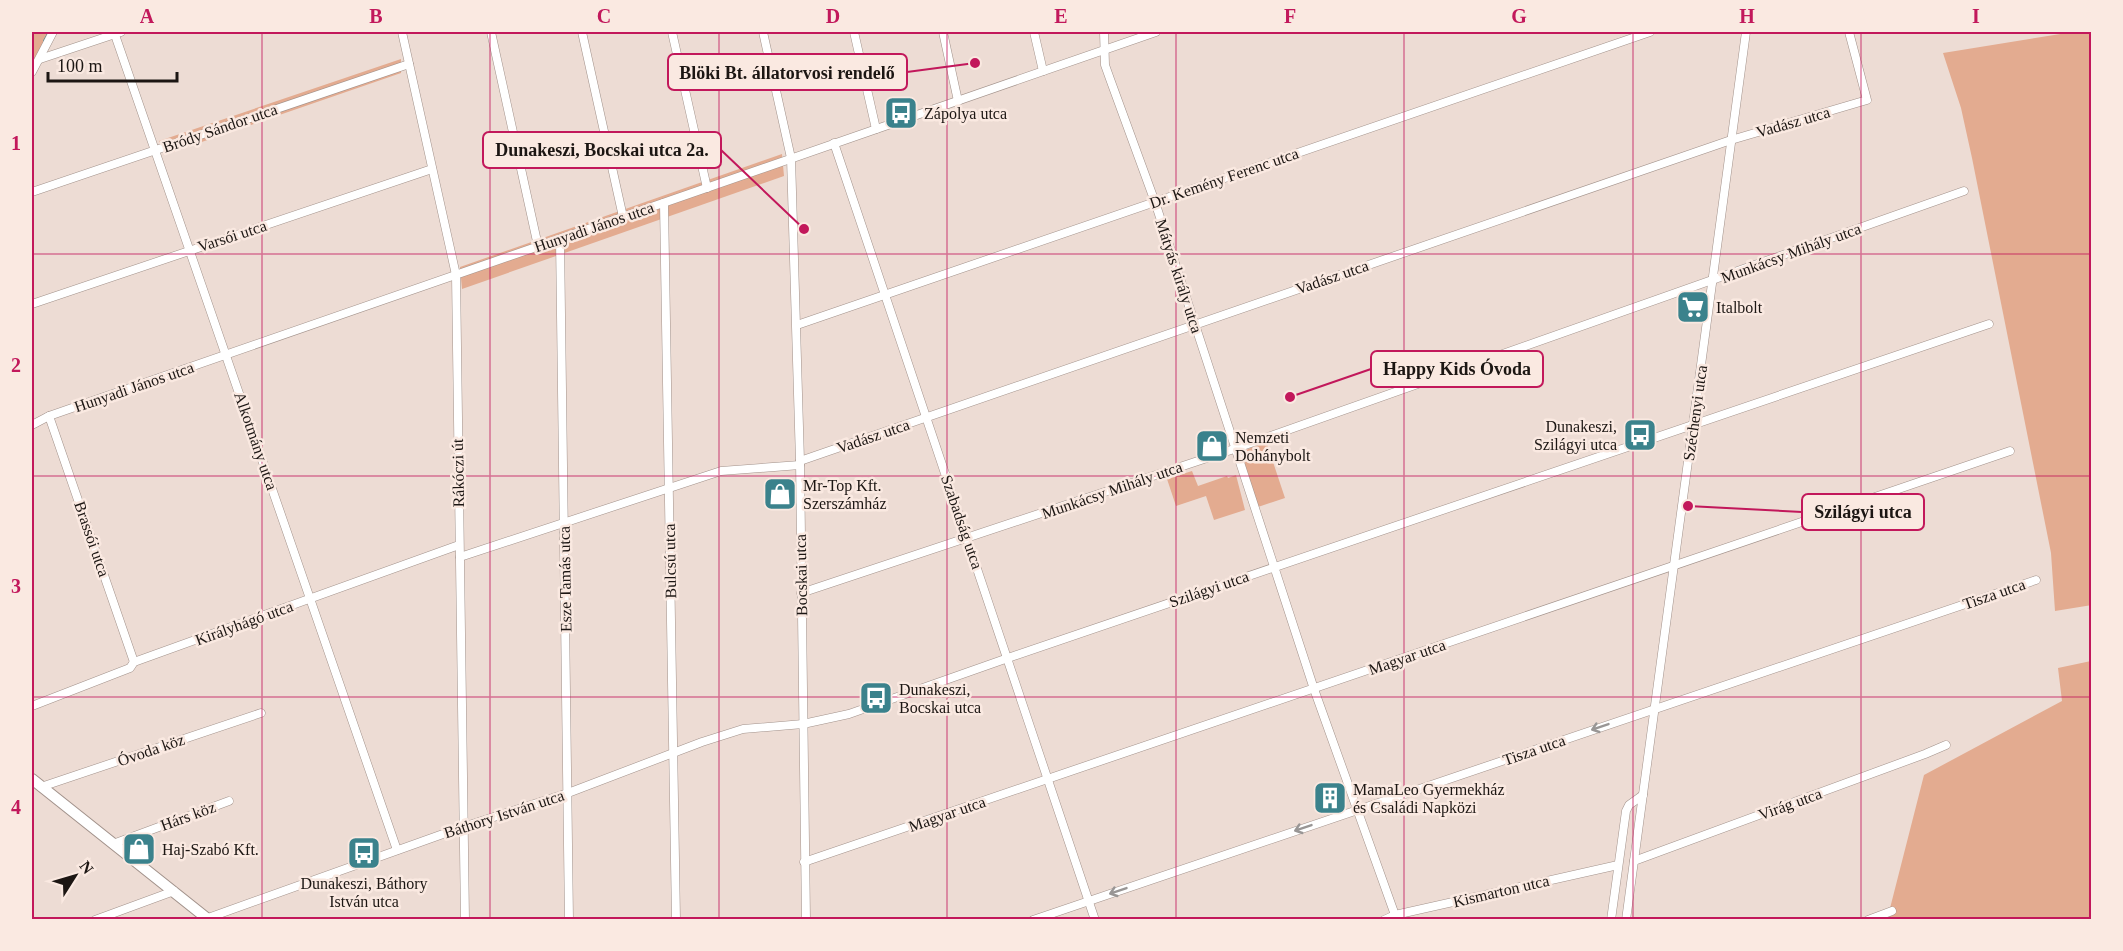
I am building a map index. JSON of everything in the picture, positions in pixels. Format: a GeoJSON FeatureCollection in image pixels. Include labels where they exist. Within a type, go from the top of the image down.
{"type":"FeatureCollection","features":[{"type":"Feature","properties":{"kind":"street"},"geometry":{"type":"LineString","coordinates":[[32,72],[53,32]]}},
{"type":"Feature","properties":{"kind":"street"},"geometry":{"type":"LineString","coordinates":[[40,59],[117,32]]}},
{"type":"Feature","properties":{"kind":"street","name":"Alkotmány utca"},"geometry":{"type":"LineString","coordinates":[[117,32],[155,150],[397,850]]}},
{"type":"Feature","properties":{"kind":"street","name":"Rákóczi út"},"geometry":{"type":"LineString","coordinates":[[402,32],[456,275],[465,920]]}},
{"type":"Feature","properties":{"kind":"street"},"geometry":{"type":"LineString","coordinates":[[491,32],[538,246]]}},
{"type":"Feature","properties":{"kind":"street"},"geometry":{"type":"LineString","coordinates":[[582,32],[623,217]]}},
{"type":"Feature","properties":{"kind":"street"},"geometry":{"type":"LineString","coordinates":[[672,32],[706,188]]}},
{"type":"Feature","properties":{"kind":"street","name":"Bocskai utca"},"geometry":{"type":"LineString","coordinates":[[763,32],[791,158],[800,463],[806,920]]}},
{"type":"Feature","properties":{"kind":"street"},"geometry":{"type":"LineString","coordinates":[[854,32],[876,129]]}},
{"type":"Feature","properties":{"kind":"street"},"geometry":{"type":"LineString","coordinates":[[943,32],[958,101]]}},
{"type":"Feature","properties":{"kind":"street"},"geometry":{"type":"LineString","coordinates":[[1034,32],[1043,71]]}},
{"type":"Feature","properties":{"kind":"street","name":"Mátyás király utca"},"geometry":{"type":"LineString","coordinates":[[1104,32],[1105,65],[1155,202],[1274,567]]}},
{"type":"Feature","properties":{"kind":"street","name":"Hunyadi János utca"},"geometry":{"type":"LineString","coordinates":[[32,425],[49,416],[1156,32]]}},
{"type":"Feature","properties":{"kind":"street","name":"Dr. Kemény Ferenc utca"},"geometry":{"type":"LineString","coordinates":[[797,325],[1650,32]]}},
{"type":"Feature","properties":{"kind":"street","name":"Széchenyi utca"},"geometry":{"type":"LineString","coordinates":[[1626,920],[1746,32]]}},
{"type":"Feature","properties":{"kind":"street","name":"Vadász utca"},"geometry":{"type":"LineString","coordinates":[[800,463],[927,417],[1731,140],[1867,100],[1849,32]]}},
{"type":"Feature","properties":{"kind":"street","name":"Bródy Sándor utca"},"geometry":{"type":"LineString","coordinates":[[32,192],[409,64]]}},
{"type":"Feature","properties":{"kind":"street","name":"Szabadság utca"},"geometry":{"type":"LineString","coordinates":[[834,143],[1095,920]]}},
{"type":"Feature","properties":{"kind":"street","name":"Varsói utca"},"geometry":{"type":"LineString","coordinates":[[32,304],[432,169]]}},
{"type":"Feature","properties":{"kind":"street","name":"Munkácsy Mihály utca"},"geometry":{"type":"LineString","coordinates":[[801,593],[1234,449],[1964,191]]}},
{"type":"Feature","properties":{"kind":"street","name":"Bulcsú utca"},"geometry":{"type":"LineString","coordinates":[[664,202],[676,920]]}},
{"type":"Feature","properties":{"kind":"street","name":"Esze Tamás utca"},"geometry":{"type":"LineString","coordinates":[[560,239],[569,920]]}},
{"type":"Feature","properties":{"kind":"street","name":"Szilágyi utca"},"geometry":{"type":"LineString","coordinates":[[803,724],[849,714],[1989,324]]}},
{"type":"Feature","properties":{"kind":"street","name":"Brassói utca"},"geometry":{"type":"LineString","coordinates":[[49,416],[134,662]]}},
{"type":"Feature","properties":{"kind":"street","name":"Magyar utca"},"geometry":{"type":"LineString","coordinates":[[804,862],[2010,451]]}},
{"type":"Feature","properties":{"kind":"street"},"geometry":{"type":"LineString","coordinates":[[460,556],[721,471],[800,463]]}},
{"type":"Feature","properties":{"kind":"street","name":"Királyhágó utca"},"geometry":{"type":"LineString","coordinates":[[32,706],[130,668],[134,662],[459,545]]}},
{"type":"Feature","properties":{"kind":"street"},"geometry":{"type":"LineString","coordinates":[[1274,567],[1314,689],[1395,917]]}},
{"type":"Feature","properties":{"kind":"street","name":"Tisza utca"},"geometry":{"type":"LineString","coordinates":[[1033,920],[2036,580]]}},
{"type":"Feature","properties":{"kind":"street","name":"Óvoda köz"},"geometry":{"type":"LineString","coordinates":[[41,787],[261,713]]}},
{"type":"Feature","properties":{"kind":"street","name":"Báthory István utca"},"geometry":{"type":"LineString","coordinates":[[208,919],[464,826],[568,793],[673,752],[743,729],[803,724]]}},
{"type":"Feature","properties":{"kind":"street","name":"Virág utca"},"geometry":{"type":"LineString","coordinates":[[1634,861],[1946,745]]}},
{"type":"Feature","properties":{"kind":"street"},"geometry":{"type":"LineString","coordinates":[[32,779],[208,919]]}},
{"type":"Feature","properties":{"kind":"street"},"geometry":{"type":"LineString","coordinates":[[1611,920],[1626,811],[1629,805],[1643,795]]}},
{"type":"Feature","properties":{"kind":"street","name":"Hárs köz"},"geometry":{"type":"LineString","coordinates":[[113,844],[229,801]]}},
{"type":"Feature","properties":{"kind":"street","name":"Kismarton utca"},"geometry":{"type":"LineString","coordinates":[[1384,920],[1618,865]]}},
{"type":"Feature","properties":{"kind":"street"},"geometry":{"type":"LineString","coordinates":[[95,920],[174,891]]}},
{"type":"Feature","properties":{"kind":"street"},"geometry":{"type":"LineString","coordinates":[[1868,920],[1892,911]]}},
{"type":"Feature","properties":{"kind":"shaded area"},"geometry":{"type":"Polygon","coordinates":[[[32,32],[51,32],[32,66],[32,32]]]}},
{"type":"Feature","properties":{"kind":"shaded area"},"geometry":{"type":"Polygon","coordinates":[[[2073,32],[2092,32],[2092,605],[2055,611],[2051,553],[1972,158],[1961,108],[1943,53],[2073,32]]]}},
{"type":"Feature","properties":{"kind":"shaded area"},"geometry":{"type":"Polygon","coordinates":[[[401,59],[401,73],[164,155],[159,141],[401,59]]]}},
{"type":"Feature","properties":{"kind":"shaded area"},"geometry":{"type":"Polygon","coordinates":[[[782,154],[784,176],[462,289],[460,267],[782,154]]]}},
{"type":"Feature","properties":{"kind":"shaded area"},"geometry":{"type":"Polygon","coordinates":[[[1266,441],[1285,498],[1258,507],[1241,457],[1246,450],[1266,441]]]}},
{"type":"Feature","properties":{"kind":"shaded area"},"geometry":{"type":"Polygon","coordinates":[[[1192,471],[1198,486],[1236,475],[1245,510],[1214,520],[1206,496],[1176,506],[1167,479],[1192,471]]]}},
{"type":"Feature","properties":{"kind":"shaded area"},"geometry":{"type":"Polygon","coordinates":[[[2091,661],[2091,919],[1887,920],[1924,775],[2062,701],[2058,668],[2091,661]]]}},
{"type":"Feature","properties":{"kind":"waterway"},"geometry":{"type":"LineString","coordinates":[[44,41],[49,32]]}},
{"type":"Feature","properties":{"kind":"place","name":"Blöki Bt. állatorvosi rendelő"},"geometry":{"type":"Point","coordinates":[975,63]}},
{"type":"Feature","properties":{"kind":"place","name":"Zápolya utca"},"geometry":{"type":"Point","coordinates":[901,113]}},
{"type":"Feature","properties":{"kind":"place","name":"Dunakeszi, Bocskai utca 2a."},"geometry":{"type":"Point","coordinates":[804,229]}},
{"type":"Feature","properties":{"kind":"place","name":"Italbolt"},"geometry":{"type":"Point","coordinates":[1693,307]}},
{"type":"Feature","properties":{"kind":"place","name":"Happy Kids Óvoda"},"geometry":{"type":"Point","coordinates":[1290,397]}},
{"type":"Feature","properties":{"kind":"place","name":"Dunakeszi, Szilágyi utca"},"geometry":{"type":"Point","coordinates":[1640,435]}},
{"type":"Feature","properties":{"kind":"place","name":"Nemzeti Dohánybolt"},"geometry":{"type":"Point","coordinates":[1212,446]}},
{"type":"Feature","properties":{"kind":"place","name":"Mr-Top Kft. Szerszámház"},"geometry":{"type":"Point","coordinates":[780,494]}},
{"type":"Feature","properties":{"kind":"place","name":"Szilágyi utca"},"geometry":{"type":"Point","coordinates":[1688,506]}},
{"type":"Feature","properties":{"kind":"place","name":"Dunakeszi, Bocskai utca"},"geometry":{"type":"Point","coordinates":[876,698]}},
{"type":"Feature","properties":{"kind":"place","name":"MamaLeo Gyermekház és Családi Napközi"},"geometry":{"type":"Point","coordinates":[1330,798]}},
{"type":"Feature","properties":{"kind":"place","name":"Haj-Szabó Kft."},"geometry":{"type":"Point","coordinates":[139,849]}},
{"type":"Feature","properties":{"kind":"place","name":"Dunakeszi, Báthory István utca"},"geometry":{"type":"Point","coordinates":[364,853]}}]}
